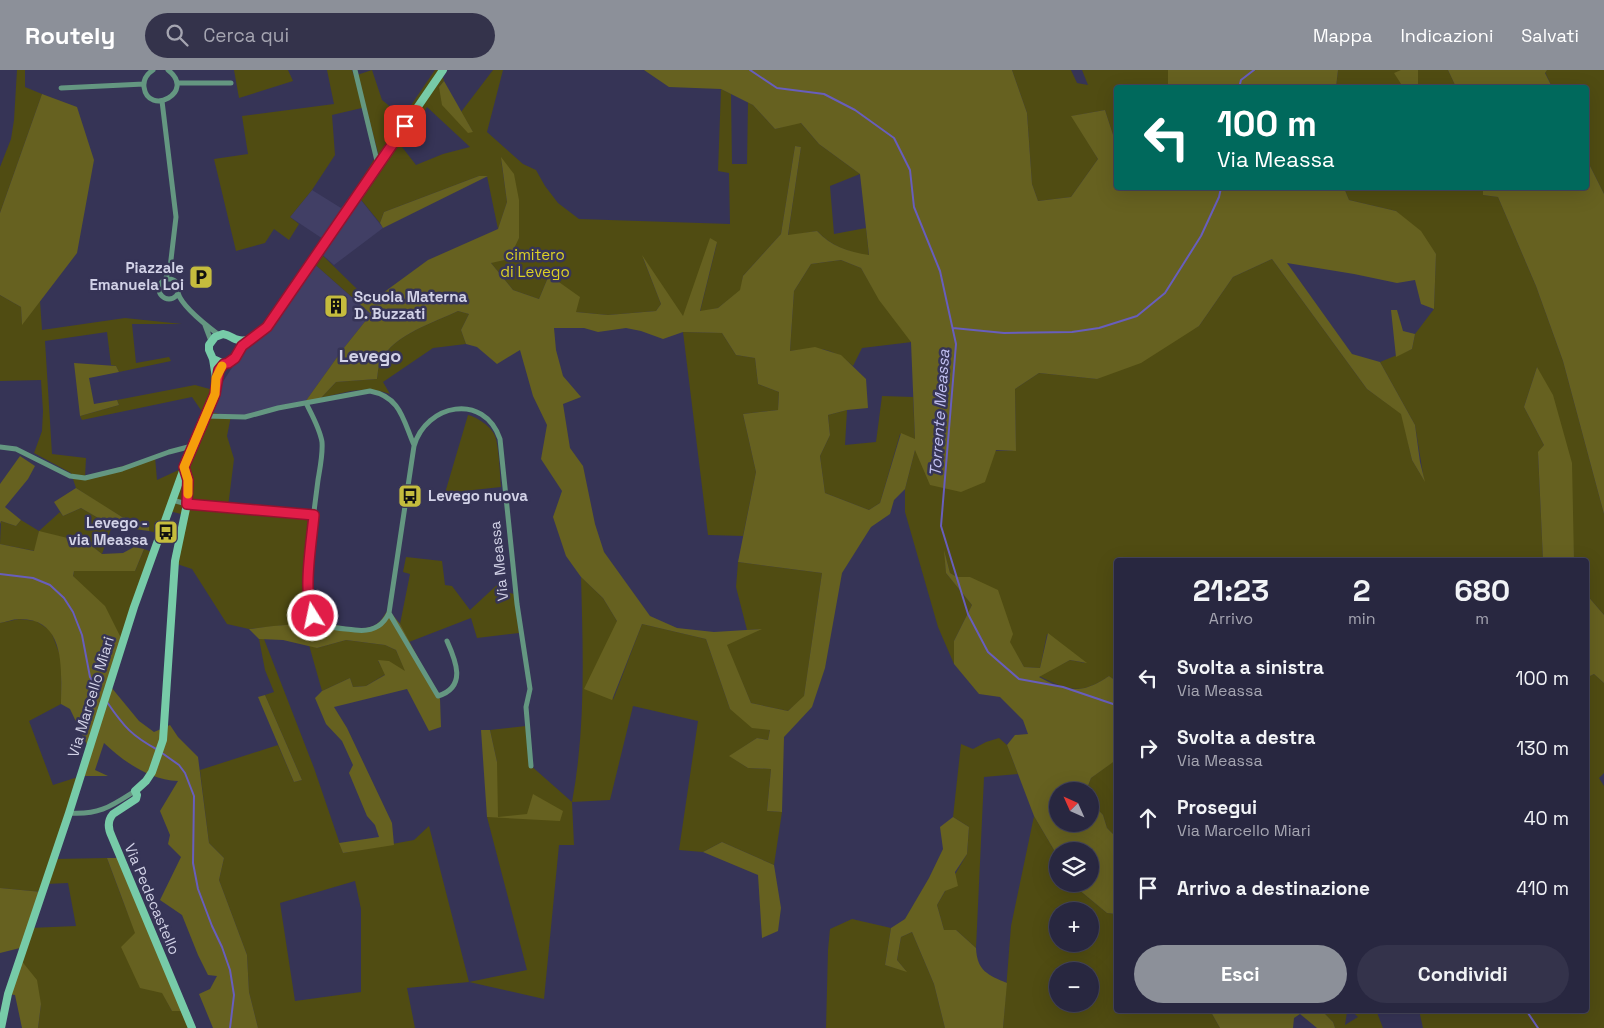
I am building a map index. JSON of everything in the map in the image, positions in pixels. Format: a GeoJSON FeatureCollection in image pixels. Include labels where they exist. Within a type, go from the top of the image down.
{"type":"FeatureCollection","features":[{"type":"Feature","properties":{"kind":"main road","name":"Via Marcello Miari"},"geometry":{"type":"LineString","coordinates":[[216,378],[224,364],[232,361],[238,351],[251,338],[257,336],[267,327],[443,70]]}},
{"type":"Feature","properties":{"kind":"main road"},"geometry":{"type":"LineString","coordinates":[[212,341],[219,335],[228,334],[235,339],[245,340],[251,338]]}},
{"type":"Feature","properties":{"kind":"main road"},"geometry":{"type":"LineString","coordinates":[[235,339],[238,351]]}},
{"type":"Feature","properties":{"kind":"main road","name":"Via Marcello Miari"},"geometry":{"type":"LineString","coordinates":[[1,1028],[8,994],[134,607],[184,467],[215,394],[216,378],[213,359],[209,350],[212,341]]}},
{"type":"Feature","properties":{"kind":"main road"},"geometry":{"type":"LineString","coordinates":[[213,359],[224,364]]}},
{"type":"Feature","properties":{"kind":"main road"},"geometry":{"type":"LineString","coordinates":[[135,791],[149,777],[158,760],[163,740],[175,561],[187,504],[188,480],[184,467]]}},
{"type":"Feature","properties":{"kind":"main road","name":"Via Pedecastello"},"geometry":{"type":"LineString","coordinates":[[135,791],[136,799],[110,817],[110,832],[192,1028]]}},
{"type":"Feature","properties":{"kind":"street"},"geometry":{"type":"LineString","coordinates":[[153,70],[148,74],[144,84],[147,94],[151,98],[162,101],[167,100],[175,93],[177,82],[168,70]]}},
{"type":"Feature","properties":{"kind":"street"},"geometry":{"type":"LineString","coordinates":[[355,70],[378,165]]}},
{"type":"Feature","properties":{"kind":"street"},"geometry":{"type":"LineString","coordinates":[[177,82],[231,83]]}},
{"type":"Feature","properties":{"kind":"street"},"geometry":{"type":"LineString","coordinates":[[62,88],[144,84]]}},
{"type":"Feature","properties":{"kind":"street"},"geometry":{"type":"LineString","coordinates":[[162,101],[176,217],[170,268],[159,287],[159,293],[164,298],[182,301]]}},
{"type":"Feature","properties":{"kind":"street"},"geometry":{"type":"LineString","coordinates":[[164,280],[171,279],[176,282],[182,301],[219,335]]}},
{"type":"Feature","properties":{"kind":"street"},"geometry":{"type":"LineString","coordinates":[[172,298],[178,292]]}},
{"type":"Feature","properties":{"kind":"street"},"geometry":{"type":"LineString","coordinates":[[203,322],[210,333],[212,341]]}},
{"type":"Feature","properties":{"kind":"street","name":"Via Meassa"},"geometry":{"type":"LineString","coordinates":[[205,416],[245,417],[278,408],[364,391],[382,394],[392,400],[400,410],[414,446]]}},
{"type":"Feature","properties":{"kind":"street"},"geometry":{"type":"LineString","coordinates":[[306,403],[322,442],[308,588],[310,610],[313,616],[324,626],[365,631],[378,626],[389,613],[438,696],[447,693],[454,685],[457,676],[456,662],[447,641]]}},
{"type":"Feature","properties":{"kind":"street","name":"Via Meassa"},"geometry":{"type":"LineString","coordinates":[[389,613],[416,436],[425,425],[445,412],[459,408],[479,412],[490,421],[498,432],[500,439],[517,604],[530,689],[526,708],[531,766]]}},
{"type":"Feature","properties":{"kind":"street"},"geometry":{"type":"LineString","coordinates":[[0,447],[16,449],[70,476],[85,478],[122,469],[192,446]]}},
{"type":"Feature","properties":{"kind":"street"},"geometry":{"type":"LineString","coordinates":[[172,500],[187,504],[314,515]]}},
{"type":"Feature","properties":{"kind":"street"},"geometry":{"type":"LineString","coordinates":[[68,813],[89,814],[97,812],[117,803],[135,791]]}},
{"type":"Feature","properties":{"kind":"shaded area"},"geometry":{"type":"Polygon","coordinates":[[[644,70],[1012,70],[1027,113],[1032,184],[1038,201],[1071,197],[1098,159],[1071,116],[1105,110],[1114,138],[1114,190],[1345,190],[1349,200],[1396,211],[1421,231],[1436,254],[1434,309],[1421,304],[1415,280],[1397,283],[1287,263],[1352,354],[1380,362],[1415,425],[1425,482],[1412,460],[1401,414],[1367,389],[1272,259],[1233,277],[1199,326],[1141,363],[1097,379],[1039,373],[1015,389],[1016,451],[996,450],[985,482],[961,492],[930,485],[915,450],[905,489],[894,500],[890,514],[871,527],[842,573],[825,668],[812,707],[784,737],[782,812],[767,811],[771,769],[748,768],[729,756],[757,738],[768,740],[770,730],[752,728],[730,709],[706,639],[642,624],[612,700],[584,689],[617,621],[603,598],[581,577],[566,556],[553,517],[562,491],[541,459],[547,425],[533,396],[520,350],[497,364],[477,347],[466,344],[461,330],[469,314],[458,311],[415,330],[395,343],[381,360],[377,379],[336,382],[321,398],[305,402],[371,314],[353,298],[358,290],[372,301],[428,260],[498,229],[507,202],[501,157],[514,174],[519,200],[519,238],[509,259],[491,263],[513,290],[539,299],[549,275],[580,297],[576,312],[608,315],[656,311],[661,304],[642,255],[683,316],[710,238],[717,242],[700,311],[718,308],[740,290],[743,276],[781,234],[795,146],[801,147],[788,235],[817,231],[828,241],[840,248],[869,255],[860,174],[819,144],[801,123],[775,129],[753,105],[721,89],[669,87],[644,70]],[[841,260],[811,264],[794,291],[790,351],[815,347],[841,355],[866,379],[868,408],[847,410],[828,415],[830,435],[820,456],[825,493],[869,510],[880,503],[901,433],[915,439],[911,342],[879,300],[861,268],[841,260]],[[554,328],[556,350],[563,376],[581,397],[563,404],[570,448],[583,466],[595,524],[604,552],[650,616],[677,628],[714,632],[762,629],[727,645],[751,703],[788,711],[804,696],[822,573],[738,562],[756,472],[743,414],[778,410],[779,392],[758,384],[755,358],[736,355],[722,333],[683,332],[663,339],[626,328],[598,332],[584,328],[554,328]]]}},
{"type":"Feature","properties":{"kind":"shaded area"},"geometry":{"type":"Polygon","coordinates":[[[1168,70],[1338,70],[1336,85],[1168,85],[1168,70]]]}},
{"type":"Feature","properties":{"kind":"shaded area"},"geometry":{"type":"Polygon","coordinates":[[[1401,70],[1418,70],[1418,85],[1402,85],[1394,73],[1401,70]]]}},
{"type":"Feature","properties":{"kind":"shaded area"},"geometry":{"type":"Polygon","coordinates":[[[1448,70],[1547,70],[1545,73],[1551,85],[1455,85],[1448,70]]]}},
{"type":"Feature","properties":{"kind":"shaded area"},"geometry":{"type":"Polygon","coordinates":[[[444,81],[473,132],[468,133],[442,105],[439,87],[444,81]]]}},
{"type":"Feature","properties":{"kind":"shaded area"},"geometry":{"type":"Polygon","coordinates":[[[42,94],[77,107],[94,160],[77,253],[22,325],[21,307],[0,295],[0,213],[42,94]]]}},
{"type":"Feature","properties":{"kind":"shaded area"},"geometry":{"type":"Polygon","coordinates":[[[1589,164],[1604,194],[1604,514],[1563,361],[1536,286],[1498,197],[1483,195],[1483,190],[1589,190],[1589,164]]]}},
{"type":"Feature","properties":{"kind":"shaded area"},"geometry":{"type":"Polygon","coordinates":[[[479,176],[488,176],[383,228],[380,223],[384,212],[479,176]]]}},
{"type":"Feature","properties":{"kind":"shaded area"},"geometry":{"type":"Polygon","coordinates":[[[312,190],[341,208],[354,191],[383,228],[334,265],[317,250],[323,239],[290,217],[312,190]]]}},
{"type":"Feature","properties":{"kind":"shaded area"},"geometry":{"type":"Polygon","coordinates":[[[310,260],[371,314],[305,402],[246,416],[214,413],[205,416],[217,391],[251,338],[257,336],[310,260]]]}},
{"type":"Feature","properties":{"kind":"shaded area"},"geometry":{"type":"Polygon","coordinates":[[[1391,310],[1397,310],[1403,331],[1415,334],[1412,349],[1396,357],[1391,310]]]}},
{"type":"Feature","properties":{"kind":"shaded area"},"geometry":{"type":"Polygon","coordinates":[[[74,363],[116,366],[119,372],[89,378],[94,404],[117,400],[119,405],[80,416],[74,363]]]}},
{"type":"Feature","properties":{"kind":"shaded area"},"geometry":{"type":"Polygon","coordinates":[[[1537,367],[1553,395],[1572,463],[1574,558],[1543,558],[1538,452],[1544,445],[1524,407],[1537,367]]]}},
{"type":"Feature","properties":{"kind":"shaded area"},"geometry":{"type":"Polygon","coordinates":[[[20,456],[35,466],[28,479],[5,507],[21,520],[16,526],[1,521],[0,524],[0,484],[20,456]]]}},
{"type":"Feature","properties":{"kind":"shaded area"},"geometry":{"type":"Polygon","coordinates":[[[76,488],[122,517],[149,524],[149,531],[112,526],[81,508],[63,516],[54,502],[76,488]]]}},
{"type":"Feature","properties":{"kind":"shaded area"},"geometry":{"type":"Polygon","coordinates":[[[39,531],[88,543],[102,554],[123,553],[134,547],[144,549],[135,571],[74,571],[73,576],[105,606],[125,646],[111,687],[139,721],[154,732],[170,725],[178,737],[198,757],[209,843],[224,858],[219,880],[247,955],[249,992],[258,1028],[213,1028],[199,994],[210,989],[217,976],[208,975],[182,915],[160,900],[181,857],[168,844],[170,835],[160,811],[178,781],[157,777],[138,769],[104,743],[95,770],[108,776],[81,776],[90,751],[70,709],[61,704],[60,662],[58,649],[53,637],[46,627],[35,621],[17,619],[0,623],[0,544],[34,551],[39,531]]]}},
{"type":"Feature","properties":{"kind":"shaded area"},"geometry":{"type":"Polygon","coordinates":[[[944,550],[950,573],[957,577],[970,577],[998,590],[1013,634],[1010,642],[1024,667],[1040,668],[1048,633],[1087,663],[1070,660],[1039,677],[1069,689],[1082,689],[1109,676],[1114,680],[1114,761],[1091,778],[1089,782],[1049,782],[1049,832],[1099,832],[1099,811],[1103,815],[1107,828],[1114,835],[1114,914],[1107,913],[1099,906],[1099,902],[1094,902],[1082,892],[1099,892],[1099,842],[1049,842],[1034,816],[1007,745],[1015,735],[1028,734],[1023,720],[1000,697],[979,694],[954,664],[954,641],[972,605],[946,573],[944,550]]]}},
{"type":"Feature","properties":{"kind":"shaded area"},"geometry":{"type":"Polygon","coordinates":[[[1589,598],[1604,615],[1604,683],[1594,674],[1589,676],[1589,598]]]}},
{"type":"Feature","properties":{"kind":"shaded area"},"geometry":{"type":"Polygon","coordinates":[[[388,609],[400,624],[440,699],[441,727],[429,731],[407,689],[334,707],[347,728],[392,823],[394,845],[343,853],[339,843],[379,837],[375,825],[367,816],[349,773],[353,765],[342,741],[326,724],[315,698],[322,691],[350,678],[353,687],[366,686],[385,675],[378,660],[389,661],[405,671],[396,650],[385,645],[346,640],[317,648],[283,640],[259,639],[249,629],[323,623],[350,628],[366,628],[379,622],[388,609]]]}},
{"type":"Feature","properties":{"kind":"shaded area"},"geometry":{"type":"Polygon","coordinates":[[[265,695],[302,780],[294,782],[258,697],[265,695]]]}},
{"type":"Feature","properties":{"kind":"shaded area"},"geometry":{"type":"Polygon","coordinates":[[[481,730],[490,730],[497,762],[498,817],[527,814],[533,794],[563,811],[560,821],[487,817],[481,730]]]}},
{"type":"Feature","properties":{"kind":"shaded area"},"geometry":{"type":"Polygon","coordinates":[[[953,817],[969,827],[967,854],[955,872],[958,886],[945,891],[937,905],[944,930],[956,930],[976,948],[981,967],[989,974],[1007,983],[1003,1028],[945,1028],[934,984],[912,932],[901,937],[897,960],[907,972],[885,965],[891,928],[905,919],[929,878],[943,849],[940,827],[953,817]]]}},
{"type":"Feature","properties":{"kind":"shaded area"},"geometry":{"type":"Polygon","coordinates":[[[722,842],[774,865],[781,908],[778,931],[762,938],[758,875],[703,852],[722,842]]]}},
{"type":"Feature","properties":{"kind":"shaded area"},"geometry":{"type":"Polygon","coordinates":[[[107,858],[117,858],[182,1011],[172,1011],[162,993],[140,988],[121,947],[135,933],[107,858]]]}},
{"type":"Feature","properties":{"kind":"shaded area"},"geometry":{"type":"Polygon","coordinates":[[[0,888],[42,892],[24,947],[0,953],[0,888]]]}},
{"type":"Feature","properties":{"kind":"shaded area"},"geometry":{"type":"Polygon","coordinates":[[[20,959],[37,980],[41,1004],[38,1028],[22,1028],[15,995],[8,994],[20,959]]]}},
{"type":"Feature","properties":{"kind":"shaded area"},"geometry":{"type":"Polygon","coordinates":[[[1212,1013],[1324,1013],[1333,1022],[1335,1028],[1317,1028],[1300,1014],[1294,1018],[1293,1028],[1220,1028],[1212,1013]]]}},
{"type":"Feature","properties":{"kind":"green space"},"geometry":{"type":"Polygon","coordinates":[[[17,70],[25,70],[25,87],[42,94],[0,213],[0,167],[11,139],[17,70]]]}},
{"type":"Feature","properties":{"kind":"green space"},"geometry":{"type":"Polygon","coordinates":[[[234,70],[288,70],[293,81],[239,98],[234,70]]]}},
{"type":"Feature","properties":{"kind":"green space","name":"cimitero di Levego"},"geometry":{"type":"Polygon","coordinates":[[[327,70],[352,70],[354,76],[372,70],[382,100],[403,117],[435,70],[441,70],[444,81],[439,87],[473,132],[461,112],[493,70],[503,70],[487,132],[523,164],[536,170],[558,203],[579,219],[730,224],[729,173],[718,171],[721,89],[731,94],[732,164],[747,164],[748,102],[775,129],[800,122],[819,144],[860,174],[830,186],[834,234],[866,228],[869,256],[840,248],[828,241],[817,231],[788,236],[801,147],[795,146],[781,234],[743,276],[741,290],[718,308],[700,312],[717,243],[683,317],[643,258],[661,304],[656,311],[608,315],[576,312],[549,275],[539,299],[513,290],[491,263],[519,238],[501,159],[507,202],[498,229],[487,176],[479,176],[384,212],[380,223],[354,191],[378,153],[366,107],[332,115],[335,155],[312,190],[290,217],[299,224],[289,240],[274,229],[265,243],[236,251],[214,159],[248,154],[242,116],[334,104],[327,70]],[[427,107],[402,147],[416,165],[443,154],[470,147],[427,107]]]}},
{"type":"Feature","properties":{"kind":"green space"},"geometry":{"type":"Polygon","coordinates":[[[1012,70],[1071,70],[1077,83],[1088,85],[1082,70],[1168,70],[1168,85],[1114,85],[1114,138],[1105,110],[1072,116],[1098,159],[1071,197],[1038,201],[1032,184],[1027,113],[1012,70]]]}},
{"type":"Feature","properties":{"kind":"green space"},"geometry":{"type":"Polygon","coordinates":[[[1338,70],[1448,70],[1455,85],[1336,85],[1338,70]]]}},
{"type":"Feature","properties":{"kind":"green space"},"geometry":{"type":"Polygon","coordinates":[[[1547,70],[1604,70],[1604,194],[1589,164],[1589,85],[1551,85],[1545,72],[1547,70]]]}},
{"type":"Feature","properties":{"kind":"green space"},"geometry":{"type":"Polygon","coordinates":[[[1345,190],[1483,190],[1483,195],[1498,197],[1536,286],[1563,361],[1604,514],[1604,615],[1589,598],[1589,558],[1574,558],[1573,544],[1537,367],[1524,407],[1544,445],[1538,453],[1543,558],[1114,558],[1114,680],[1109,676],[1091,686],[1075,689],[1051,682],[1039,676],[1070,660],[1085,663],[1047,634],[1040,668],[1024,667],[970,577],[957,577],[950,573],[945,554],[946,573],[972,605],[954,641],[954,664],[938,627],[905,512],[905,489],[915,450],[1016,451],[1015,389],[1039,373],[1097,379],[1199,326],[1233,277],[1272,259],[1367,389],[1402,414],[1412,460],[1424,480],[1415,425],[1380,362],[1412,349],[1415,334],[1434,309],[1436,254],[1396,211],[1349,200],[1345,190]]]}},
{"type":"Feature","properties":{"kind":"green space"},"geometry":{"type":"Polygon","coordinates":[[[317,250],[358,290],[353,298],[310,260],[317,250]]]}},
{"type":"Feature","properties":{"kind":"green space"},"geometry":{"type":"Polygon","coordinates":[[[841,260],[861,268],[880,300],[912,342],[862,348],[853,366],[831,351],[809,349],[790,351],[794,291],[811,264],[841,260]]]}},
{"type":"Feature","properties":{"kind":"green space"},"geometry":{"type":"Polygon","coordinates":[[[0,295],[21,307],[22,324],[40,301],[42,330],[125,318],[182,324],[132,324],[136,363],[169,357],[171,361],[119,372],[116,366],[111,365],[107,332],[45,341],[52,454],[86,458],[85,477],[155,457],[157,480],[185,467],[205,416],[192,397],[82,420],[80,416],[119,405],[117,400],[195,385],[217,391],[206,416],[214,413],[231,416],[227,436],[234,459],[228,507],[314,515],[309,563],[309,601],[313,615],[325,623],[249,629],[227,624],[192,569],[177,564],[185,515],[169,511],[161,534],[149,531],[148,524],[122,517],[76,488],[71,473],[34,453],[42,431],[41,380],[0,381],[0,295]]]}},
{"type":"Feature","properties":{"kind":"green space"},"geometry":{"type":"Polygon","coordinates":[[[458,311],[469,314],[461,330],[466,344],[433,348],[383,382],[390,394],[381,391],[364,390],[321,398],[336,382],[377,379],[381,360],[395,343],[415,330],[458,311]]]}},
{"type":"Feature","properties":{"kind":"green space"},"geometry":{"type":"Polygon","coordinates":[[[683,332],[722,333],[736,355],[755,358],[758,384],[779,392],[778,410],[743,414],[756,472],[743,536],[708,535],[683,332]]]}},
{"type":"Feature","properties":{"kind":"green space"},"geometry":{"type":"Polygon","coordinates":[[[882,396],[913,397],[915,440],[900,434],[880,503],[869,510],[825,493],[820,456],[830,435],[828,415],[847,410],[845,445],[876,442],[882,396]]]}},
{"type":"Feature","properties":{"kind":"green space"},"geometry":{"type":"Polygon","coordinates":[[[468,415],[484,423],[495,436],[501,487],[445,493],[468,415]]]}},
{"type":"Feature","properties":{"kind":"green space"},"geometry":{"type":"Polygon","coordinates":[[[81,508],[112,526],[102,554],[88,543],[39,532],[35,551],[0,544],[1,521],[16,526],[21,520],[39,531],[60,512],[63,516],[81,508]]]}},
{"type":"Feature","properties":{"kind":"green space"},"geometry":{"type":"Polygon","coordinates":[[[144,549],[155,553],[125,646],[73,576],[74,571],[135,571],[144,549]]]}},
{"type":"Feature","properties":{"kind":"green space"},"geometry":{"type":"Polygon","coordinates":[[[406,557],[442,561],[445,585],[452,586],[470,610],[498,584],[502,591],[514,594],[519,633],[477,638],[471,618],[409,642],[400,624],[410,574],[403,572],[406,557]]]}},
{"type":"Feature","properties":{"kind":"green space"},"geometry":{"type":"Polygon","coordinates":[[[738,562],[822,573],[804,697],[788,711],[751,703],[726,645],[760,629],[747,630],[736,587],[738,562]]]}},
{"type":"Feature","properties":{"kind":"green space"},"geometry":{"type":"Polygon","coordinates":[[[581,577],[603,598],[617,621],[613,700],[642,624],[706,639],[730,709],[770,730],[768,740],[757,738],[730,756],[748,768],[771,769],[767,811],[782,812],[774,865],[722,842],[703,852],[679,850],[698,721],[633,706],[610,800],[572,802],[582,718],[581,577]]]}},
{"type":"Feature","properties":{"kind":"green space"},"geometry":{"type":"Polygon","coordinates":[[[19,619],[36,621],[51,631],[61,658],[61,704],[29,721],[53,785],[81,776],[56,859],[107,858],[154,974],[172,1011],[182,1011],[189,1028],[38,1028],[41,1004],[20,959],[30,928],[76,926],[68,883],[46,884],[42,892],[0,888],[0,623],[19,619]]]}},
{"type":"Feature","properties":{"kind":"green space"},"geometry":{"type":"Polygon","coordinates":[[[259,639],[264,639],[314,768],[343,853],[414,840],[429,826],[469,982],[407,988],[415,1028],[258,1028],[249,992],[247,955],[219,880],[224,858],[209,843],[200,770],[278,745],[294,782],[302,780],[265,695],[274,692],[265,670],[259,639]],[[355,881],[280,903],[295,1001],[361,992],[361,909],[355,881]]]}},
{"type":"Feature","properties":{"kind":"green space"},"geometry":{"type":"Polygon","coordinates":[[[346,640],[385,645],[396,650],[406,672],[378,661],[386,674],[366,686],[353,687],[350,678],[322,691],[309,645],[317,648],[346,640]]]}},
{"type":"Feature","properties":{"kind":"green space"},"geometry":{"type":"Polygon","coordinates":[[[1594,674],[1604,683],[1604,773],[1599,778],[1604,786],[1604,1028],[1423,1028],[1420,1013],[1589,1013],[1589,676],[1594,674]]]}},
{"type":"Feature","properties":{"kind":"green space"},"geometry":{"type":"Polygon","coordinates":[[[526,726],[529,764],[572,802],[574,845],[559,845],[544,999],[469,982],[527,970],[487,817],[497,817],[497,762],[490,730],[526,726]]]}},
{"type":"Feature","properties":{"kind":"green space"},"geometry":{"type":"Polygon","coordinates":[[[999,738],[1007,745],[1018,774],[984,777],[976,948],[956,930],[944,930],[937,905],[967,854],[969,827],[953,817],[961,744],[973,749],[999,738]]]}},
{"type":"Feature","properties":{"kind":"green space"},"geometry":{"type":"Polygon","coordinates":[[[1114,761],[1114,835],[1107,828],[1103,815],[1099,811],[1099,782],[1089,782],[1091,778],[1114,761]]]}},
{"type":"Feature","properties":{"kind":"green space"},"geometry":{"type":"Polygon","coordinates":[[[1034,816],[1049,842],[1049,892],[1082,892],[1094,902],[1049,902],[1049,952],[1099,952],[1099,906],[1107,913],[1114,914],[1114,1013],[1212,1013],[1220,1028],[1003,1028],[1011,926],[1034,816]]]}},
{"type":"Feature","properties":{"kind":"green space"},"geometry":{"type":"Polygon","coordinates":[[[852,919],[891,928],[885,965],[906,971],[897,960],[901,937],[912,932],[934,984],[945,1028],[826,1028],[830,929],[852,919]]]}},
{"type":"Feature","properties":{"kind":"green space"},"geometry":{"type":"Polygon","coordinates":[[[1324,1013],[1347,1013],[1345,1025],[1358,1017],[1354,1013],[1377,1013],[1383,1028],[1335,1028],[1333,1022],[1324,1013]]]}},
{"type":"Feature","properties":{"kind":"waterway","name":"Torrente Meassa"},"geometry":{"type":"LineString","coordinates":[[750,70],[777,88],[824,94],[855,110],[894,138],[910,170],[914,207],[940,271],[956,344],[941,526],[968,614],[988,652],[1019,679],[1063,687],[1114,704]]}},
{"type":"Feature","properties":{"kind":"waterway"},"geometry":{"type":"LineString","coordinates":[[1240,85],[1241,80],[1254,70]]}},
{"type":"Feature","properties":{"kind":"waterway"},"geometry":{"type":"LineString","coordinates":[[953,328],[1004,333],[1072,332],[1099,328],[1137,316],[1165,293],[1201,236],[1221,190]]}},
{"type":"Feature","properties":{"kind":"waterway"},"geometry":{"type":"LineString","coordinates":[[0,574],[33,578],[50,585],[64,598],[73,612],[82,635],[90,677],[99,691]]}},
{"type":"Feature","properties":{"kind":"waterway"},"geometry":{"type":"LineString","coordinates":[[107,702],[129,730],[158,750]]}},
{"type":"Feature","properties":{"kind":"waterway"},"geometry":{"type":"LineString","coordinates":[[162,753],[179,765],[185,773],[194,796],[193,863],[198,889],[230,970],[234,995],[230,1028]]}},
{"type":"Feature","properties":{"kind":"waterway","name":"Torrente Meassa"},"geometry":{"type":"LineString","coordinates":[[1528,1013],[1538,1028]]}},
{"type":"Feature","properties":{"kind":"slow traffic"},"geometry":{"type":"LineString","coordinates":[[188,494],[188,480],[184,467],[215,394],[216,378],[222,366]]}},
{"type":"Feature","properties":{"kind":"place","name":"Piazzale Emanuela Loi"},"geometry":{"type":"Point","coordinates":[201,277]}},
{"type":"Feature","properties":{"kind":"place","name":"Scuola Materna D. Buzzati"},"geometry":{"type":"Point","coordinates":[336,306]}},
{"type":"Feature","properties":{"kind":"place","name":"Levego nuova"},"geometry":{"type":"Point","coordinates":[410,496]}},
{"type":"Feature","properties":{"kind":"place","name":"Levego - via Meassa"},"geometry":{"type":"Point","coordinates":[166,532]}},
{"type":"Feature","properties":{"kind":"district","name":"Levego"},"geometry":{"type":"Point","coordinates":[370,356]}},
{"type":"Feature","properties":{"kind":"route"},"geometry":{"type":"LineString","coordinates":[[313,616],[310,610],[308,588],[314,515],[187,504],[188,480],[184,467],[215,394],[216,378],[221,366],[232,361],[242,346],[267,327],[405,126]]}}]}
